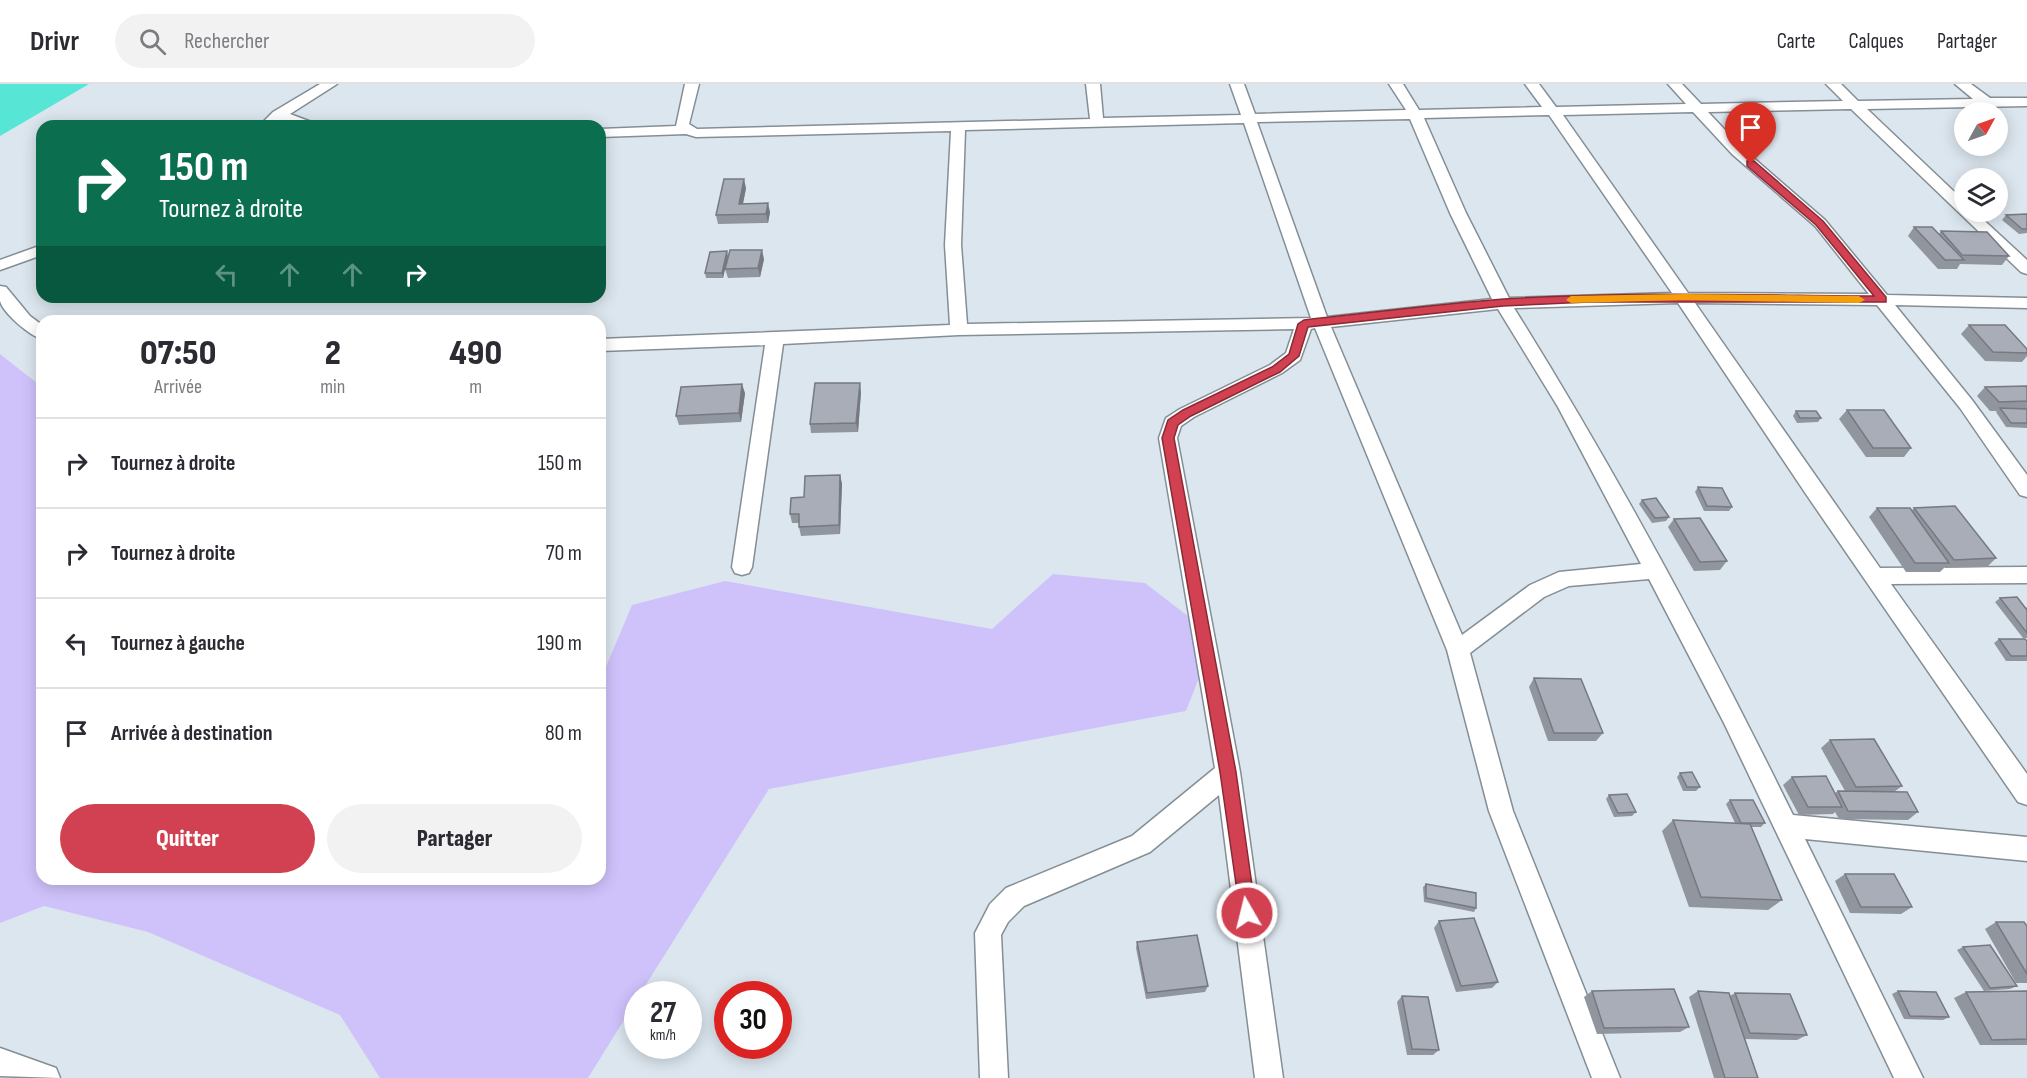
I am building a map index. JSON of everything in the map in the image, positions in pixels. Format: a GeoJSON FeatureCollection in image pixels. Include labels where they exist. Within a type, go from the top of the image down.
{"type":"FeatureCollection","features":[{"type":"Feature","properties":{"kind":"street"},"geometry":{"type":"LineString","coordinates":[[273,120],[330,84]]}},
{"type":"Feature","properties":{"kind":"street"},"geometry":{"type":"LineString","coordinates":[[687,130],[682,125],[692,84]]}},
{"type":"Feature","properties":{"kind":"street"},"geometry":{"type":"LineString","coordinates":[[1093,84],[1097,123]]}},
{"type":"Feature","properties":{"kind":"street"},"geometry":{"type":"LineString","coordinates":[[1237,84],[1312,323],[1458,650],[1501,812],[1606,1078]]}},
{"type":"Feature","properties":{"kind":"street"},"geometry":{"type":"LineString","coordinates":[[1396,84],[1415,114],[1458,213],[1503,303],[1567,407],[1733,717],[1909,1078]]}},
{"type":"Feature","properties":{"kind":"street"},"geometry":{"type":"LineString","coordinates":[[1532,84],[1553,110],[1684,297],[1753,403],[1873,576],[1965,701],[2027,794]]}},
{"type":"Feature","properties":{"kind":"street"},"geometry":{"type":"LineString","coordinates":[[1675,84],[1695,108],[1753,166],[1820,223],[1966,404],[2027,490]]}},
{"type":"Feature","properties":{"kind":"street"},"geometry":{"type":"LineString","coordinates":[[1833,84],[1954,199]]}},
{"type":"Feature","properties":{"kind":"street"},"geometry":{"type":"LineString","coordinates":[[1962,84],[1986,102]]}},
{"type":"Feature","properties":{"kind":"street"},"geometry":{"type":"LineString","coordinates":[[2008,102],[2027,102]]}},
{"type":"Feature","properties":{"kind":"street"},"geometry":{"type":"LineString","coordinates":[[606,133],[687,130],[696,133],[1553,110],[1954,103]]}},
{"type":"Feature","properties":{"kind":"street"},"geometry":{"type":"LineString","coordinates":[[278,115],[292,120]]}},
{"type":"Feature","properties":{"kind":"street"},"geometry":{"type":"LineString","coordinates":[[958,126],[953,244],[959,330]]}},
{"type":"Feature","properties":{"kind":"street"},"geometry":{"type":"LineString","coordinates":[[1978,222],[2027,269]]}},
{"type":"Feature","properties":{"kind":"street"},"geometry":{"type":"LineString","coordinates":[[0,265],[36,252]]}},
{"type":"Feature","properties":{"kind":"street"},"geometry":{"type":"LineString","coordinates":[[0,291],[24,320],[36,329]]}},
{"type":"Feature","properties":{"kind":"street"},"geometry":{"type":"LineString","coordinates":[[606,345],[959,330],[1312,323],[1503,303],[1684,297],[2027,303]]}},
{"type":"Feature","properties":{"kind":"street"},"geometry":{"type":"LineString","coordinates":[[1269,1078],[1228,772],[1168,438],[1173,423],[1187,413],[1276,369],[1294,356],[1312,323]]}},
{"type":"Feature","properties":{"kind":"street"},"geometry":{"type":"LineString","coordinates":[[741,567],[775,339]]}},
{"type":"Feature","properties":{"kind":"street"},"geometry":{"type":"LineString","coordinates":[[1458,650],[1537,591],[1566,578],[1653,571]]}},
{"type":"Feature","properties":{"kind":"street"},"geometry":{"type":"LineString","coordinates":[[1873,576],[2027,575]]}},
{"type":"Feature","properties":{"kind":"street"},"geometry":{"type":"LineString","coordinates":[[994,1078],[988,933],[999,913],[1015,897],[1141,844],[1169,824],[1228,772]]}},
{"type":"Feature","properties":{"kind":"street"},"geometry":{"type":"LineString","coordinates":[[1788,826],[2027,849]]}},
{"type":"Feature","properties":{"kind":"street"},"geometry":{"type":"LineString","coordinates":[[0,1062],[46,1078]]}},
{"type":"Feature","properties":{"kind":"shaded area"},"geometry":{"type":"Polygon","coordinates":[[[0,84],[89,84],[0,136],[0,84]]]}},
{"type":"Feature","properties":{"kind":"shaded area"},"geometry":{"type":"Polygon","coordinates":[[[0,354],[36,382],[36,885],[606,885],[606,667],[632,605],[725,581],[992,629],[1053,574],[1145,583],[1215,637],[1186,711],[769,789],[648,981],[624,981],[624,1020],[588,1078],[380,1078],[340,1015],[148,932],[44,906],[0,923],[0,354]]]}},
{"type":"Feature","properties":{"kind":"building"},"geometry":{"type":"Polygon","coordinates":[[[724,179],[744,179],[739,204],[768,203],[766,214],[716,215],[724,179]]]}},
{"type":"Feature","properties":{"kind":"building"},"geometry":{"type":"Polygon","coordinates":[[[2027,214],[2027,229],[2022,229],[2008,215],[2027,214]]]}},
{"type":"Feature","properties":{"kind":"building"},"geometry":{"type":"Polygon","coordinates":[[[1914,227],[1932,227],[1964,260],[1945,260],[1914,227]]]}},
{"type":"Feature","properties":{"kind":"building"},"geometry":{"type":"Polygon","coordinates":[[[1941,231],[1987,232],[2009,256],[1962,255],[1941,231]]]}},
{"type":"Feature","properties":{"kind":"building"},"geometry":{"type":"Polygon","coordinates":[[[730,250],[762,250],[758,268],[725,269],[730,250]]]}},
{"type":"Feature","properties":{"kind":"building"},"geometry":{"type":"Polygon","coordinates":[[[727,251],[722,273],[705,273],[710,252],[727,251]]]}},
{"type":"Feature","properties":{"kind":"building"},"geometry":{"type":"Polygon","coordinates":[[[1969,325],[2005,325],[2027,349],[2027,353],[1993,352],[1969,325]]]}},
{"type":"Feature","properties":{"kind":"building"},"geometry":{"type":"Polygon","coordinates":[[[815,383],[860,383],[856,423],[810,424],[815,383]]]}},
{"type":"Feature","properties":{"kind":"building"},"geometry":{"type":"Polygon","coordinates":[[[742,384],[739,413],[676,416],[681,387],[742,384]]]}},
{"type":"Feature","properties":{"kind":"building"},"geometry":{"type":"Polygon","coordinates":[[[2027,386],[2027,401],[1999,402],[1985,387],[2027,386]]]}},
{"type":"Feature","properties":{"kind":"building"},"geometry":{"type":"Polygon","coordinates":[[[2000,408],[2027,409],[2027,423],[2011,423],[2000,408]]]}},
{"type":"Feature","properties":{"kind":"building"},"geometry":{"type":"Polygon","coordinates":[[[1847,410],[1884,410],[1911,448],[1873,448],[1847,410]]]}},
{"type":"Feature","properties":{"kind":"building"},"geometry":{"type":"Polygon","coordinates":[[[1796,411],[1816,411],[1821,418],[1800,418],[1796,411]]]}},
{"type":"Feature","properties":{"kind":"building"},"geometry":{"type":"Polygon","coordinates":[[[840,475],[839,525],[799,527],[799,514],[790,514],[791,498],[804,497],[805,476],[840,475]]]}},
{"type":"Feature","properties":{"kind":"building"},"geometry":{"type":"Polygon","coordinates":[[[1698,487],[1722,488],[1732,507],[1707,506],[1698,487]]]}},
{"type":"Feature","properties":{"kind":"building"},"geometry":{"type":"Polygon","coordinates":[[[1656,498],[1669,517],[1655,518],[1642,500],[1656,498]]]}},
{"type":"Feature","properties":{"kind":"building"},"geometry":{"type":"Polygon","coordinates":[[[1955,506],[1996,558],[1954,560],[1914,508],[1955,506]]]}},
{"type":"Feature","properties":{"kind":"building"},"geometry":{"type":"Polygon","coordinates":[[[1877,508],[1910,508],[1949,563],[1915,563],[1877,508]]]}},
{"type":"Feature","properties":{"kind":"building"},"geometry":{"type":"Polygon","coordinates":[[[1700,518],[1727,561],[1700,562],[1674,519],[1700,518]]]}},
{"type":"Feature","properties":{"kind":"building"},"geometry":{"type":"Polygon","coordinates":[[[2017,597],[2027,610],[2027,633],[2000,598],[2017,597]]]}},
{"type":"Feature","properties":{"kind":"building"},"geometry":{"type":"Polygon","coordinates":[[[1999,639],[2025,639],[2027,656],[2011,656],[1999,639]]]}},
{"type":"Feature","properties":{"kind":"building"},"geometry":{"type":"Polygon","coordinates":[[[1534,678],[1581,679],[1603,733],[1554,733],[1534,678]]]}},
{"type":"Feature","properties":{"kind":"building"},"geometry":{"type":"Polygon","coordinates":[[[1874,739],[1902,786],[1856,787],[1830,740],[1874,739]]]}},
{"type":"Feature","properties":{"kind":"building"},"geometry":{"type":"Polygon","coordinates":[[[1692,772],[1700,787],[1687,787],[1680,773],[1692,772]]]}},
{"type":"Feature","properties":{"kind":"building"},"geometry":{"type":"Polygon","coordinates":[[[1826,776],[1842,807],[1808,807],[1792,777],[1826,776]]]}},
{"type":"Feature","properties":{"kind":"building"},"geometry":{"type":"Polygon","coordinates":[[[1838,791],[1907,792],[1918,812],[1848,811],[1838,791]]]}},
{"type":"Feature","properties":{"kind":"building"},"geometry":{"type":"Polygon","coordinates":[[[1627,794],[1636,812],[1618,813],[1609,795],[1627,794]]]}},
{"type":"Feature","properties":{"kind":"building"},"geometry":{"type":"Polygon","coordinates":[[[1730,800],[1753,800],[1765,823],[1741,823],[1730,800]]]}},
{"type":"Feature","properties":{"kind":"building"},"geometry":{"type":"Polygon","coordinates":[[[1673,820],[1750,824],[1782,900],[1701,897],[1673,820]]]}},
{"type":"Feature","properties":{"kind":"building"},"geometry":{"type":"Polygon","coordinates":[[[1845,874],[1894,874],[1912,907],[1861,907],[1845,874]]]}},
{"type":"Feature","properties":{"kind":"building"},"geometry":{"type":"Polygon","coordinates":[[[1426,884],[1476,893],[1476,908],[1426,898],[1426,884]]]}},
{"type":"Feature","properties":{"kind":"building"},"geometry":{"type":"Polygon","coordinates":[[[1474,918],[1498,982],[1461,986],[1439,921],[1474,918]]]}},
{"type":"Feature","properties":{"kind":"building"},"geometry":{"type":"Polygon","coordinates":[[[1996,922],[2024,922],[2027,926],[2027,974],[1996,922]]]}},
{"type":"Feature","properties":{"kind":"building"},"geometry":{"type":"Polygon","coordinates":[[[1197,935],[1208,986],[1147,993],[1137,942],[1197,935]]]}},
{"type":"Feature","properties":{"kind":"building"},"geometry":{"type":"Polygon","coordinates":[[[1990,945],[2017,986],[1990,988],[1963,947],[1990,945]]]}},
{"type":"Feature","properties":{"kind":"building"},"geometry":{"type":"Polygon","coordinates":[[[1674,989],[1689,1027],[1604,1028],[1592,991],[1674,989]]]}},
{"type":"Feature","properties":{"kind":"building"},"geometry":{"type":"Polygon","coordinates":[[[1698,991],[1729,993],[1758,1078],[1725,1078],[1698,991]]]}},
{"type":"Feature","properties":{"kind":"building"},"geometry":{"type":"Polygon","coordinates":[[[1898,991],[1936,992],[1949,1017],[1910,1016],[1898,991]]]}},
{"type":"Feature","properties":{"kind":"building"},"geometry":{"type":"Polygon","coordinates":[[[2027,991],[2027,1039],[1992,1040],[1966,992],[2027,991]]]}},
{"type":"Feature","properties":{"kind":"building"},"geometry":{"type":"Polygon","coordinates":[[[1735,993],[1790,994],[1807,1035],[1750,1033],[1735,993]]]}},
{"type":"Feature","properties":{"kind":"building"},"geometry":{"type":"Polygon","coordinates":[[[1402,996],[1428,997],[1439,1050],[1412,1049],[1402,996]]]}},
{"type":"Feature","properties":{"kind":"slow traffic"},"geometry":{"type":"LineString","coordinates":[[1571,300],[1684,297],[1859,300]]}},
{"type":"Feature","properties":{"kind":"route"},"geometry":{"type":"LineString","coordinates":[[1247,913],[1228,772],[1168,438],[1173,423],[1187,413],[1276,369],[1294,356],[1304,324],[1503,303],[1589,299],[1684,297],[1882,300],[1820,223],[1751,164]]}}]}
